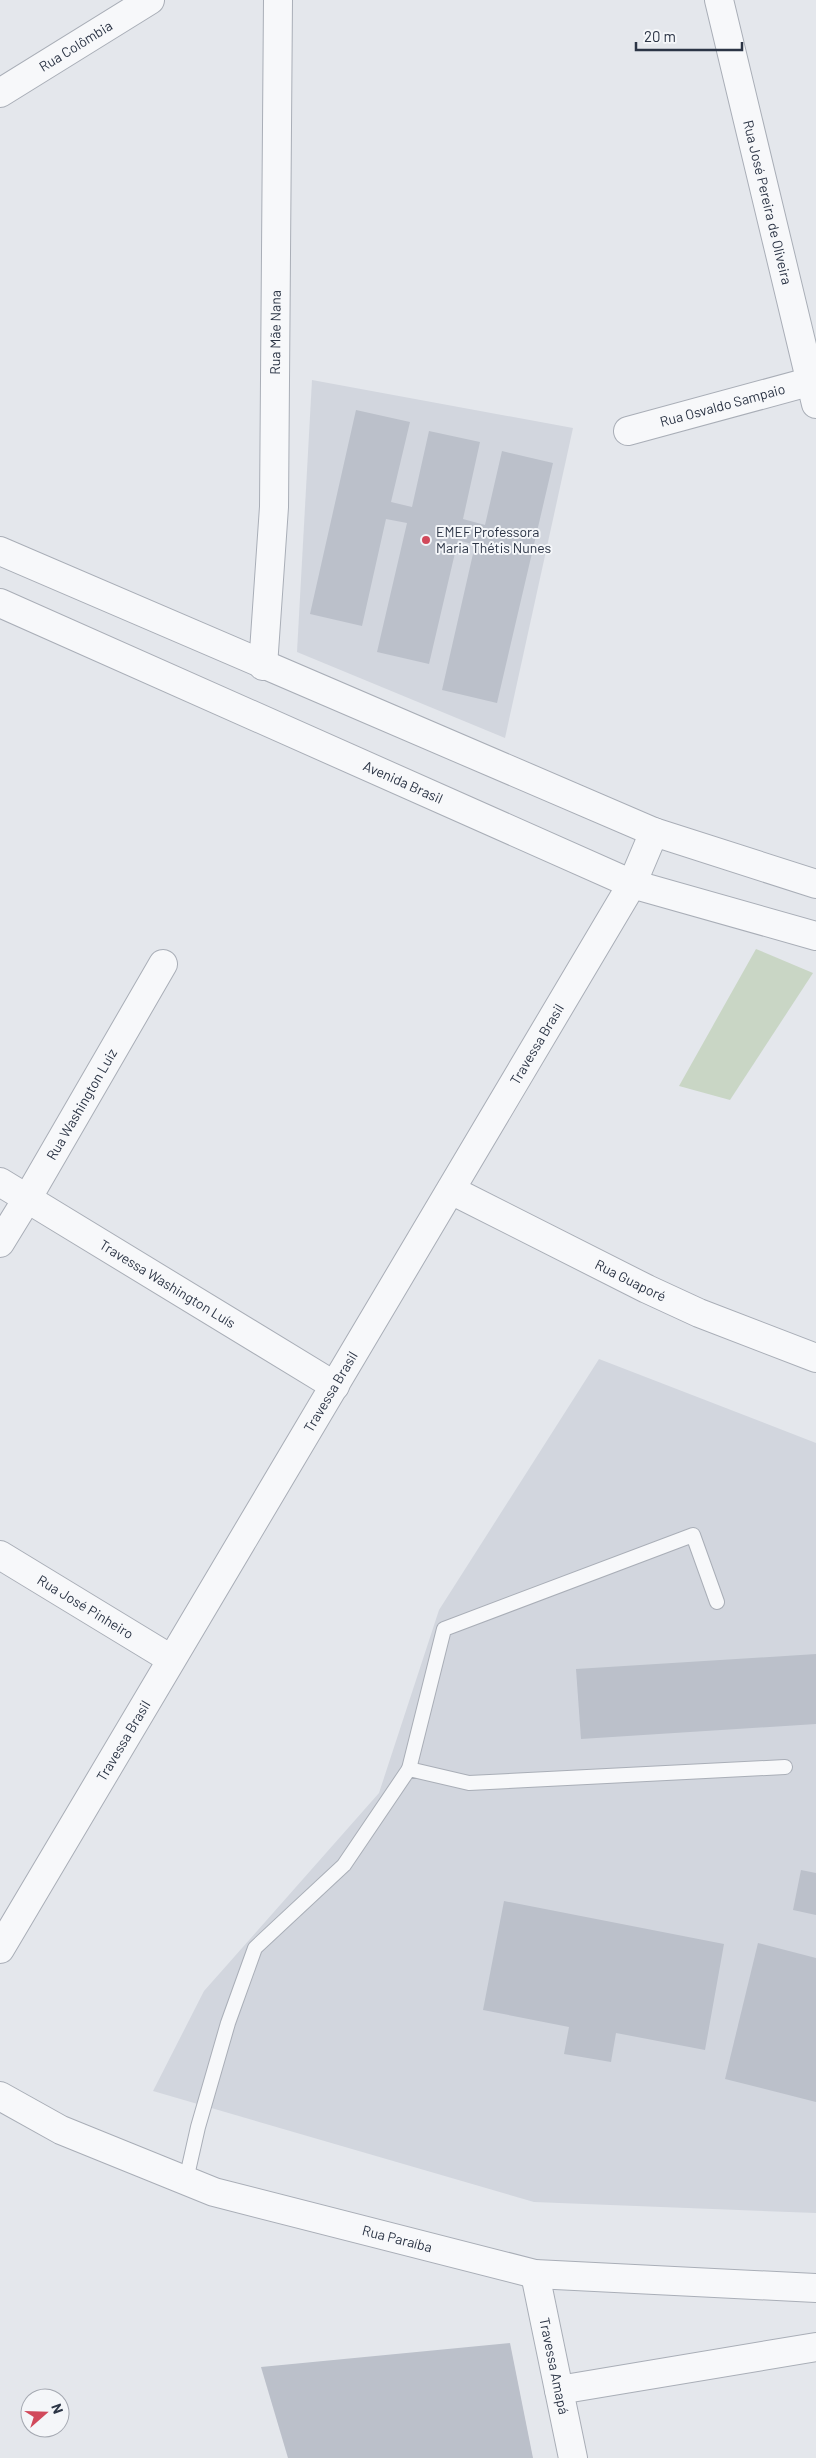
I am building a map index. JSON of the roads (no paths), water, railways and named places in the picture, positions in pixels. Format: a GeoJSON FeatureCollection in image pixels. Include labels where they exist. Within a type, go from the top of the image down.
{"type":"FeatureCollection","features":[{"type":"Feature","properties":{"kind":"street","name":"Rua Colômbia"},"geometry":{"type":"LineString","coordinates":[[0,93],[150,0]]}},
{"type":"Feature","properties":{"kind":"street","name":"Rua Mãe Nana"},"geometry":{"type":"LineString","coordinates":[[263,666],[274,507],[278,0]]}},
{"type":"Feature","properties":{"kind":"street","name":"Rua José Pereira de Oliveira"},"geometry":{"type":"LineString","coordinates":[[720,0],[814,389]]}},
{"type":"Feature","properties":{"kind":"street","name":"Rua Osvaldo Sampaio"},"geometry":{"type":"LineString","coordinates":[[628,431],[814,389]]}},
{"type":"Feature","properties":{"kind":"street"},"geometry":{"type":"LineString","coordinates":[[0,551],[263,666],[654,832],[816,884]]}},
{"type":"Feature","properties":{"kind":"street","name":"Avenida Brasil"},"geometry":{"type":"LineString","coordinates":[[0,603],[632,884],[816,936]]}},
{"type":"Feature","properties":{"kind":"street","name":"Travessa Brasil"},"geometry":{"type":"LineString","coordinates":[[0,1949],[171,1659],[336,1386],[632,884],[654,832]]}},
{"type":"Feature","properties":{"kind":"street","name":"Rua Washington Luiz"},"geometry":{"type":"LineString","coordinates":[[0,1243],[163,964]]}},
{"type":"Feature","properties":{"kind":"street","name":"Travessa Washington Luís"},"geometry":{"type":"LineString","coordinates":[[0,1182],[336,1386]]}},
{"type":"Feature","properties":{"kind":"street","name":"Rua Guaporé"},"geometry":{"type":"LineString","coordinates":[[451,1190],[647,1289],[700,1313],[816,1358]]}},
{"type":"Feature","properties":{"kind":"street","name":"Rua José Pinheiro"},"geometry":{"type":"LineString","coordinates":[[0,1555],[171,1659]]}},
{"type":"Feature","properties":{"kind":"street","name":"Rua Paraíba"},"geometry":{"type":"LineString","coordinates":[[0,2096],[61,2130],[214,2192],[535,2274],[816,2288]]}},
{"type":"Feature","properties":{"kind":"street","name":"Travessa Amapá"},"geometry":{"type":"LineString","coordinates":[[535,2274],[573,2458]]}},
{"type":"Feature","properties":{"kind":"street"},"geometry":{"type":"LineString","coordinates":[[559,2390],[816,2347]]}},
{"type":"Feature","properties":{"kind":"lane"},"geometry":{"type":"LineString","coordinates":[[186,2180],[198,2127],[226,2033],[255,1948],[344,1865],[409,1769],[444,1629],[692,1535],[717,1602]]}},
{"type":"Feature","properties":{"kind":"lane"},"geometry":{"type":"LineString","coordinates":[[409,1769],[469,1783],[785,1767]]}},
{"type":"Feature","properties":{"kind":"place","name":"EMEF Professora Maria Thétis Nunes"},"geometry":{"type":"Point","coordinates":[426,540]}}]}
